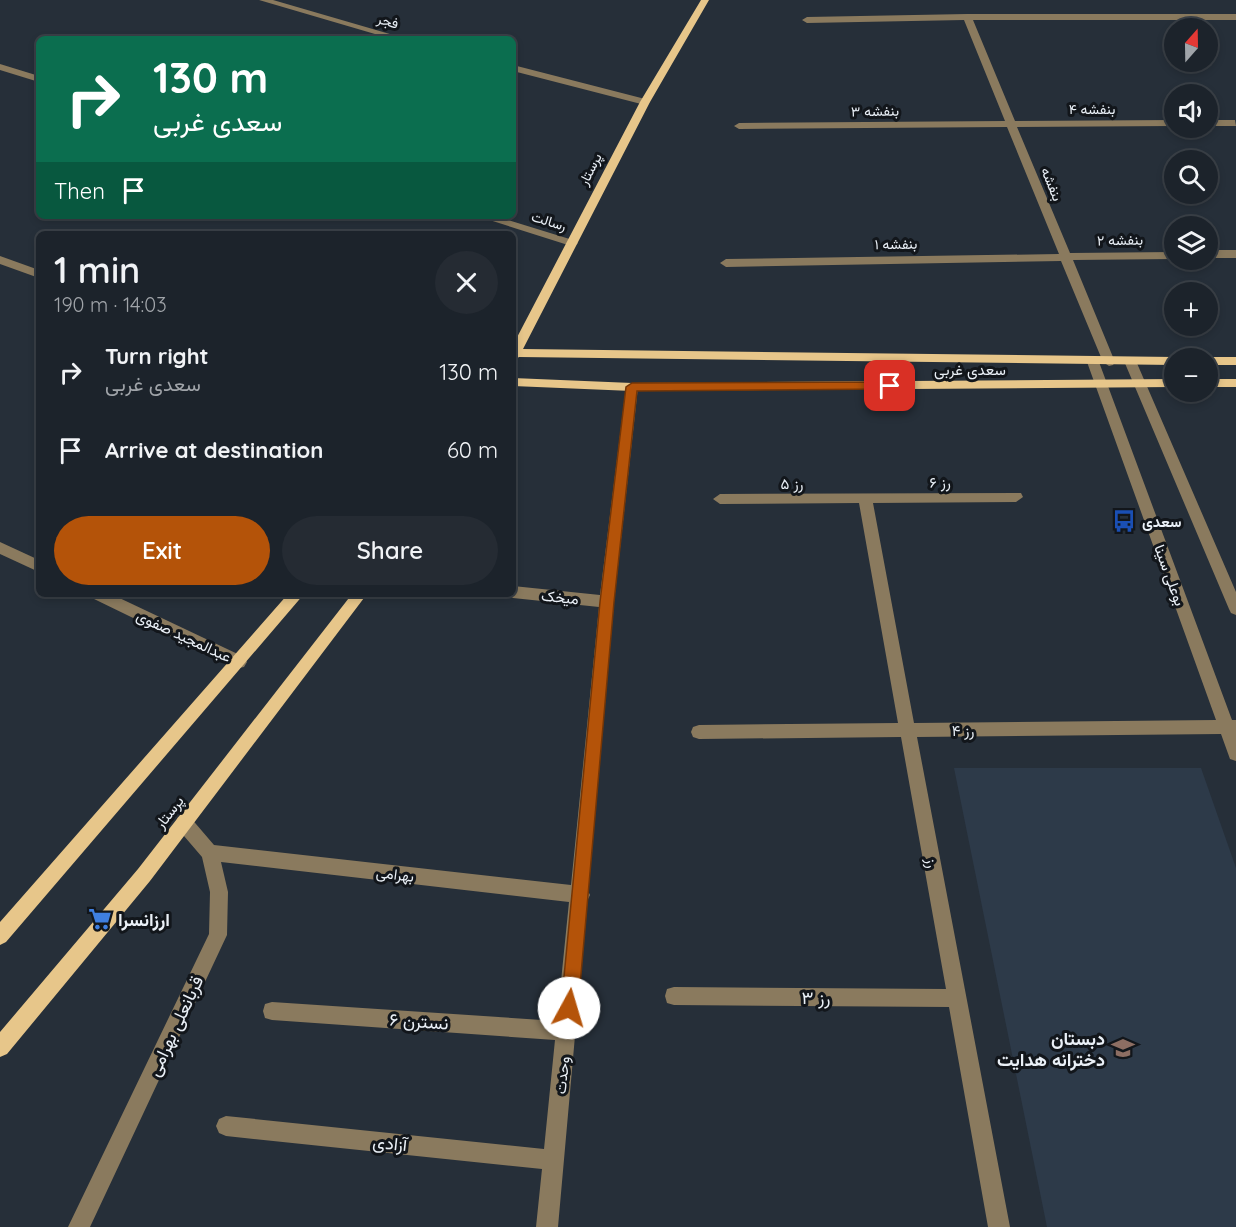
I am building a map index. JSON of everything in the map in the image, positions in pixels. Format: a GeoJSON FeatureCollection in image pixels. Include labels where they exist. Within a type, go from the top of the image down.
{"type":"FeatureCollection","features":[{"type":"Feature","properties":{"kind":"main road","name":"پرستار"},"geometry":{"type":"LineString","coordinates":[[516,351],[645,102],[705,0]]}},
{"type":"Feature","properties":{"kind":"main road","name":"سعدی غربی"},"geometry":{"type":"LineString","coordinates":[[516,355],[1164,361]]}},
{"type":"Feature","properties":{"kind":"main road"},"geometry":{"type":"LineString","coordinates":[[1218,361],[1236,361]]}},
{"type":"Feature","properties":{"kind":"main road","name":"سعدی غربی"},"geometry":{"type":"LineString","coordinates":[[516,382],[632,387],[1164,383]]}},
{"type":"Feature","properties":{"kind":"main road"},"geometry":{"type":"LineString","coordinates":[[1218,383],[1236,383]]}},
{"type":"Feature","properties":{"kind":"main road"},"geometry":{"type":"LineString","coordinates":[[0,936],[294,597]]}},
{"type":"Feature","properties":{"kind":"main road","name":"پرستار"},"geometry":{"type":"LineString","coordinates":[[0,1047],[144,875],[358,597]]}},
{"type":"Feature","properties":{"kind":"street","name":"فجر"},"geometry":{"type":"LineString","coordinates":[[262,0],[391,36]]}},
{"type":"Feature","properties":{"kind":"street"},"geometry":{"type":"LineString","coordinates":[[807,20],[966,17],[1236,17]]}},
{"type":"Feature","properties":{"kind":"street","name":"بنفشه"},"geometry":{"type":"LineString","coordinates":[[966,17],[1109,362]]}},
{"type":"Feature","properties":{"kind":"street"},"geometry":{"type":"LineString","coordinates":[[0,67],[36,78]]}},
{"type":"Feature","properties":{"kind":"street"},"geometry":{"type":"LineString","coordinates":[[516,69],[645,102]]}},
{"type":"Feature","properties":{"kind":"street","name":"بنفشه ۴"},"geometry":{"type":"LineString","coordinates":[[1010,123],[1164,123]]}},
{"type":"Feature","properties":{"kind":"street","name":"بنفشه ۳"},"geometry":{"type":"LineString","coordinates":[[739,126],[1010,123]]}},
{"type":"Feature","properties":{"kind":"street"},"geometry":{"type":"LineString","coordinates":[[1218,123],[1235,123]]}},
{"type":"Feature","properties":{"kind":"street","name":"رسالت"},"geometry":{"type":"LineString","coordinates":[[493,219],[572,243]]}},
{"type":"Feature","properties":{"kind":"street"},"geometry":{"type":"LineString","coordinates":[[1218,255],[1236,254]]}},
{"type":"Feature","properties":{"kind":"street","name":"بنفشه ۲"},"geometry":{"type":"LineString","coordinates":[[1065,256],[1164,255]]}},
{"type":"Feature","properties":{"kind":"street","name":"بنفشه ۱"},"geometry":{"type":"LineString","coordinates":[[726,263],[1065,256]]}},
{"type":"Feature","properties":{"kind":"street"},"geometry":{"type":"LineString","coordinates":[[0,260],[36,273]]}},
{"type":"Feature","properties":{"kind":"street","name":"بوعلی سینا"},"geometry":{"type":"LineString","coordinates":[[1093,362],[1231,728],[1236,754]]}},
{"type":"Feature","properties":{"kind":"street"},"geometry":{"type":"LineString","coordinates":[[1130,362],[1236,609]]}},
{"type":"Feature","properties":{"kind":"street","name":"وحدت"},"geometry":{"type":"LineString","coordinates":[[547,1227],[607,602],[632,387]]}},
{"type":"Feature","properties":{"kind":"street","name":"رز ۶"},"geometry":{"type":"LineString","coordinates":[[865,499],[1016,497]]}},
{"type":"Feature","properties":{"kind":"street","name":"رز ۵"},"geometry":{"type":"LineString","coordinates":[[720,499],[865,499]]}},
{"type":"Feature","properties":{"kind":"street","name":"رز"},"geometry":{"type":"LineString","coordinates":[[865,499],[999,1227]]}},
{"type":"Feature","properties":{"kind":"street"},"geometry":{"type":"LineString","coordinates":[[0,548],[36,565]]}},
{"type":"Feature","properties":{"kind":"street","name":"میخک"},"geometry":{"type":"LineString","coordinates":[[516,591],[607,602]]}},
{"type":"Feature","properties":{"kind":"street","name":"عبدالمجید صفوی"},"geometry":{"type":"LineString","coordinates":[[103,597],[239,662]]}},
{"type":"Feature","properties":{"kind":"street","name":"رز ۴"},"geometry":{"type":"LineString","coordinates":[[699,732],[1231,728]]}},
{"type":"Feature","properties":{"kind":"street","name":"قربانعلی بهرامی"},"geometry":{"type":"LineString","coordinates":[[79,1227],[218,935],[219,892],[210,853],[184,823]]}},
{"type":"Feature","properties":{"kind":"street","name":"بهرامی"},"geometry":{"type":"LineString","coordinates":[[210,853],[580,895]]}},
{"type":"Feature","properties":{"kind":"street","name":"رز ۳"},"geometry":{"type":"LineString","coordinates":[[674,996],[957,998]]}},
{"type":"Feature","properties":{"kind":"street","name":"نسترن ۶"},"geometry":{"type":"LineString","coordinates":[[272,1011],[567,1031]]}},
{"type":"Feature","properties":{"kind":"street","name":"آزادی"},"geometry":{"type":"LineString","coordinates":[[226,1126],[554,1160]]}},
{"type":"Feature","properties":{"kind":"shaded area","name":"دبستان دخترانه هدایت"},"geometry":{"type":"Polygon","coordinates":[[[954,768],[1201,768],[1236,868],[1236,1227],[1047,1227],[954,768]]]}},
{"type":"Feature","properties":{"kind":"place","name":"سعدی"},"geometry":{"type":"Point","coordinates":[1124,521]}},
{"type":"Feature","properties":{"kind":"place","name":"ارزانسرا"},"geometry":{"type":"Point","coordinates":[100,919]}},
{"type":"Feature","properties":{"kind":"place","name":"دبستان دخترانه هدایت"},"geometry":{"type":"Point","coordinates":[1123,1048]}},
{"type":"Feature","properties":{"kind":"route"},"geometry":{"type":"LineString","coordinates":[[569,1008],[607,602],[632,387],[890,386]]}}]}
